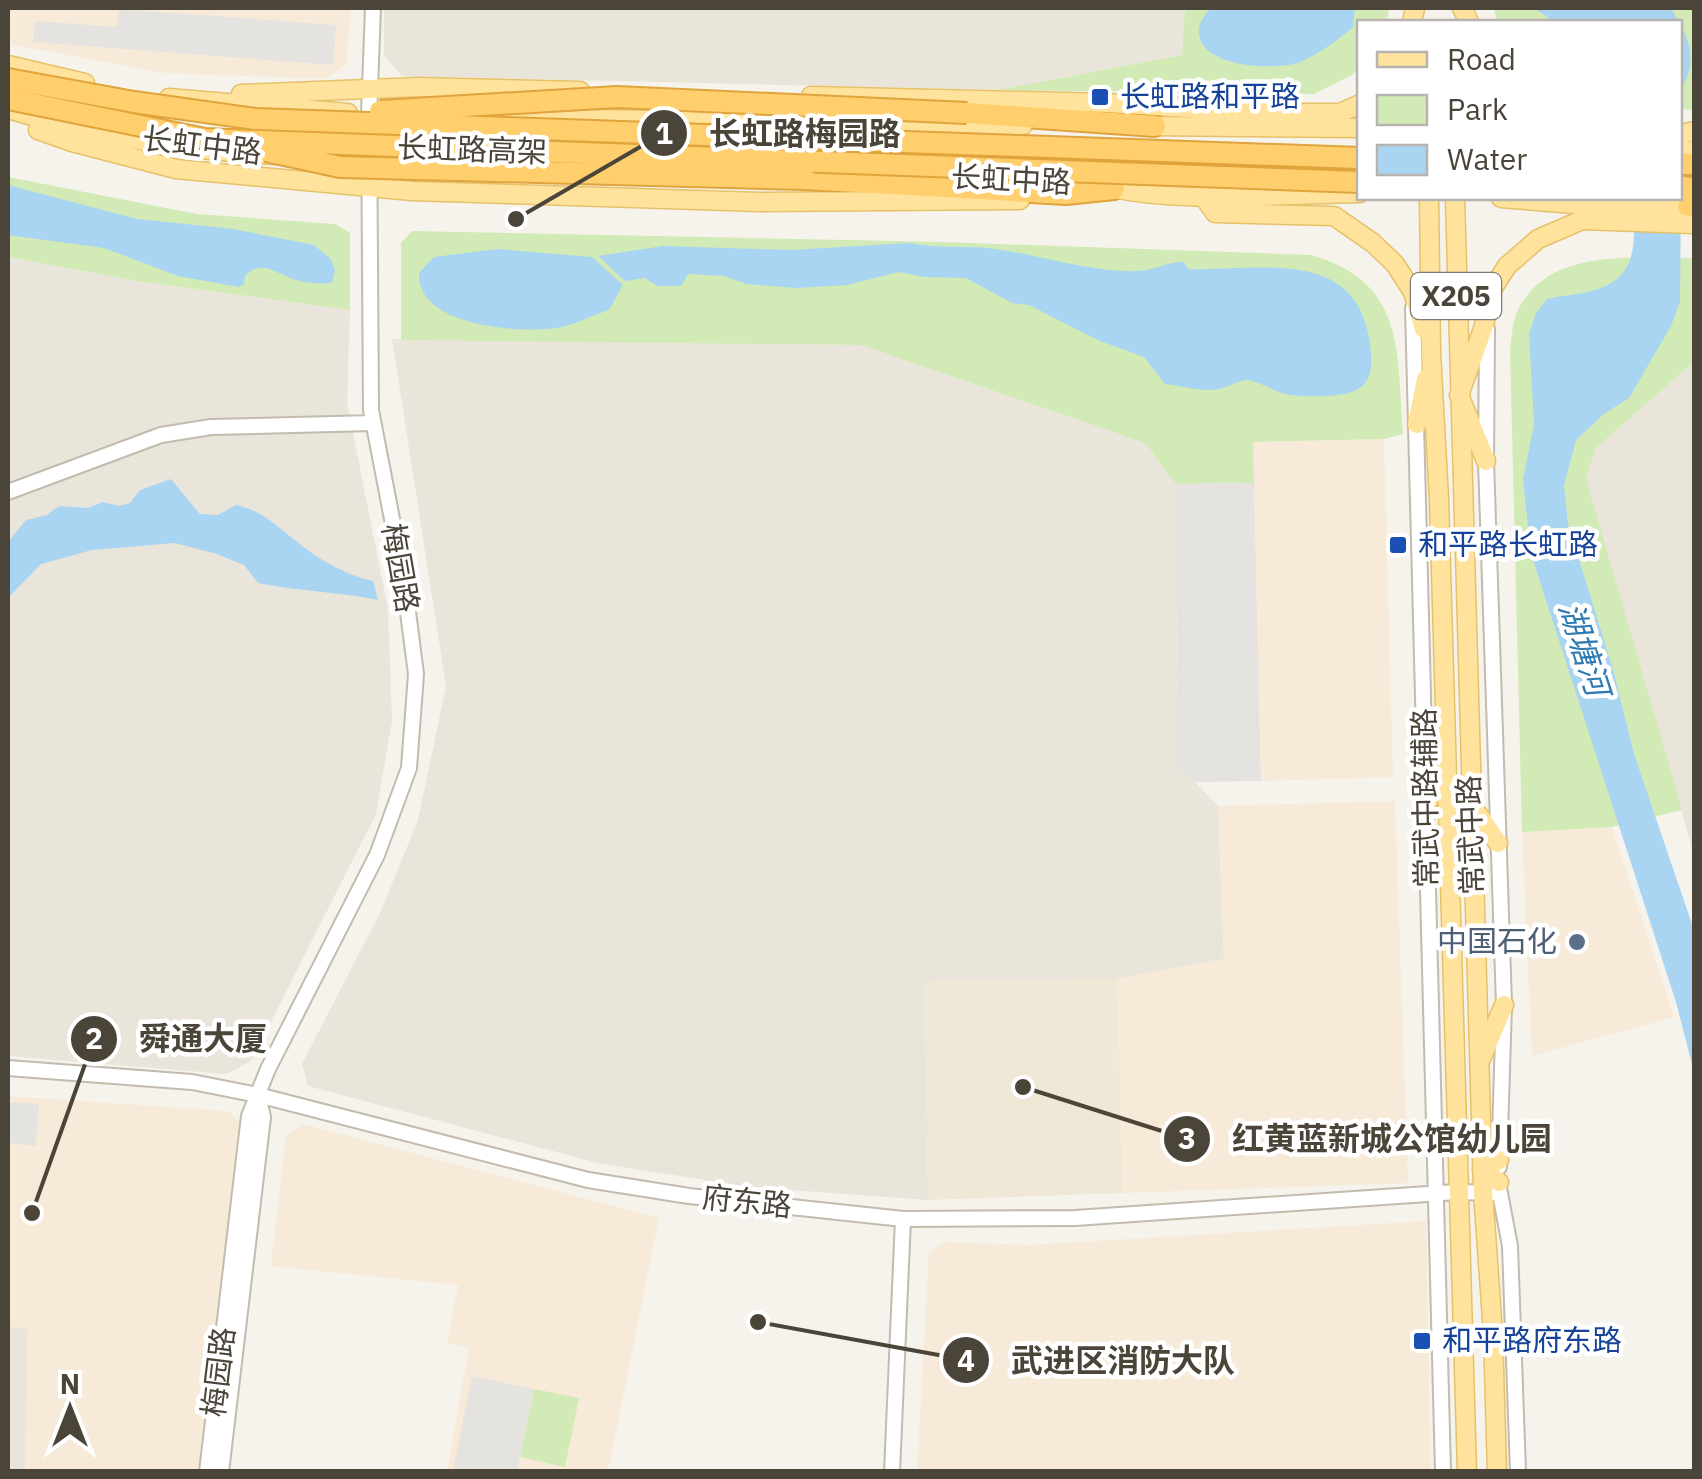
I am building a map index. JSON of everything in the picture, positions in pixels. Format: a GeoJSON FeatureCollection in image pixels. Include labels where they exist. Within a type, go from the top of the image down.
{"type":"FeatureCollection","features":[{"type":"Feature","properties":{"kind":"highway","name":"长虹路高架"},"geometry":{"type":"LineString","coordinates":[[8,79],[134,102],[256,118],[1357,158]]}},
{"type":"Feature","properties":{"kind":"highway"},"geometry":{"type":"LineString","coordinates":[[256,118],[617,97],[967,112],[1155,126]]}},
{"type":"Feature","properties":{"kind":"highway","name":"长虹路高架"},"geometry":{"type":"LineString","coordinates":[[8,100],[206,138],[1357,182]]}},
{"type":"Feature","properties":{"kind":"highway"},"geometry":{"type":"LineString","coordinates":[[206,138],[340,166],[805,179],[1066,194],[1114,189]]}},
{"type":"Feature","properties":{"kind":"main road","name":"长虹中路"},"geometry":{"type":"LineString","coordinates":[[8,64],[164,98],[369,115],[1357,128]]}},
{"type":"Feature","properties":{"kind":"main road"},"geometry":{"type":"LineString","coordinates":[[164,98],[419,88],[1106,103],[1335,113]]}},
{"type":"Feature","properties":{"kind":"main road"},"geometry":{"type":"LineString","coordinates":[[1274,113],[1318,126],[1335,113],[1357,105]]}},
{"type":"Feature","properties":{"kind":"main road","name":"长虹中路"},"geometry":{"type":"LineString","coordinates":[[8,109],[58,124],[207,152],[834,171],[1096,184],[1202,196],[1357,193]]}},
{"type":"Feature","properties":{"kind":"main road"},"geometry":{"type":"LineString","coordinates":[[8,118],[72,142],[176,169],[412,190],[760,202],[1060,202],[1114,189]]}},
{"type":"Feature","properties":{"kind":"main road"},"geometry":{"type":"LineString","coordinates":[[1202,196],[1215,212],[1334,216],[1395,264],[1413,292],[1431,352],[1417,424]]}},
{"type":"Feature","properties":{"kind":"main road","name":"常武中路"},"geometry":{"type":"LineString","coordinates":[[1430,200],[1431,352],[1439,498],[1468,1472]]}},
{"type":"Feature","properties":{"kind":"main road","name":"常武中路"},"geometry":{"type":"LineString","coordinates":[[1455,200],[1479,1064],[1494,1189],[1497,1472]]}},
{"type":"Feature","properties":{"kind":"main road"},"geometry":{"type":"LineString","coordinates":[[1519,200],[1622,211]]}},
{"type":"Feature","properties":{"kind":"main road"},"geometry":{"type":"LineString","coordinates":[[1486,461],[1459,395],[1492,288],[1507,266],[1538,239],[1582,220],[1622,211],[1690,206]]}},
{"type":"Feature","properties":{"kind":"main road"},"geometry":{"type":"LineString","coordinates":[[1426,806],[1446,758]]}},
{"type":"Feature","properties":{"kind":"main road"},"geometry":{"type":"LineString","coordinates":[[1470,803],[1498,843]]}},
{"type":"Feature","properties":{"kind":"main road"},"geometry":{"type":"LineString","coordinates":[[1479,1064],[1504,1005]]}},
{"type":"Feature","properties":{"kind":"street","name":"梅园路"},"geometry":{"type":"LineString","coordinates":[[207,1472],[249,1116],[268,1068],[377,855],[409,768],[416,674],[404,582],[370,410],[372,8]]}},
{"type":"Feature","properties":{"kind":"street","name":"常武中路辅路"},"geometry":{"type":"LineString","coordinates":[[1413,292],[1444,1472]]}},
{"type":"Feature","properties":{"kind":"street"},"geometry":{"type":"LineString","coordinates":[[1487,313],[1486,461],[1504,1005],[1490,1166]]}},
{"type":"Feature","properties":{"kind":"street"},"geometry":{"type":"LineString","coordinates":[[8,492],[161,436],[211,427],[373,423]]}},
{"type":"Feature","properties":{"kind":"street","name":"府东路"},"geometry":{"type":"LineString","coordinates":[[8,1068],[192,1082],[588,1180],[689,1196],[903,1219],[1074,1218],[1494,1189]]}},
{"type":"Feature","properties":{"kind":"street","name":"梅园路"},"geometry":{"type":"LineString","coordinates":[[221,1472],[262,1117],[258,1096]]}},
{"type":"Feature","properties":{"kind":"street"},"geometry":{"type":"LineString","coordinates":[[1494,1189],[1510,1246],[1518,1472]]}},
{"type":"Feature","properties":{"kind":"street"},"geometry":{"type":"LineString","coordinates":[[892,1472],[903,1219]]}},
{"type":"Feature","properties":{"kind":"shaded area"},"geometry":{"type":"Polygon","coordinates":[[[8,8],[351,8],[346,64],[326,79],[164,73],[8,44],[8,8]]]}},
{"type":"Feature","properties":{"kind":"shaded area"},"geometry":{"type":"Polygon","coordinates":[[[384,8],[1185,8],[1182,55],[997,90],[402,76],[384,56],[384,8]]]}},
{"type":"Feature","properties":{"kind":"shaded area"},"geometry":{"type":"Polygon","coordinates":[[[119,9],[336,25],[333,65],[33,42],[35,21],[117,27],[119,9]]]}},
{"type":"Feature","properties":{"kind":"shaded area"},"geometry":{"type":"Polygon","coordinates":[[[8,257],[137,281],[350,310],[347,403],[388,609],[392,721],[376,814],[251,1061],[226,1074],[8,1056],[8,257]]]}},
{"type":"Feature","properties":{"kind":"shaded area"},"geometry":{"type":"Polygon","coordinates":[[[392,339],[861,345],[1145,443],[1176,484],[1177,764],[1218,806],[1224,959],[1117,979],[925,982],[928,1200],[749,1187],[598,1163],[308,1086],[302,1064],[381,911],[418,820],[446,686],[392,339]]]}},
{"type":"Feature","properties":{"kind":"shaded area"},"geometry":{"type":"Polygon","coordinates":[[[1694,362],[1694,855],[1586,478],[1596,448],[1694,362]]]}},
{"type":"Feature","properties":{"kind":"shaded area"},"geometry":{"type":"Polygon","coordinates":[[[1384,439],[1393,777],[1261,781],[1253,442],[1384,439]]]}},
{"type":"Feature","properties":{"kind":"shaded area"},"geometry":{"type":"Polygon","coordinates":[[[1254,483],[1261,781],[1192,782],[1177,764],[1176,484],[1254,483]]]}},
{"type":"Feature","properties":{"kind":"shaded area"},"geometry":{"type":"Polygon","coordinates":[[[1395,801],[1408,1183],[1123,1193],[1117,979],[1224,959],[1218,806],[1395,801]]]}},
{"type":"Feature","properties":{"kind":"shaded area"},"geometry":{"type":"Polygon","coordinates":[[[1612,827],[1674,1017],[1532,1056],[1522,832],[1612,827]]]}},
{"type":"Feature","properties":{"kind":"shaded area"},"geometry":{"type":"Polygon","coordinates":[[[1117,979],[1123,1193],[928,1200],[925,981],[1117,979]]]}},
{"type":"Feature","properties":{"kind":"shaded area"},"geometry":{"type":"Polygon","coordinates":[[[8,1096],[228,1111],[244,1125],[198,1471],[25,1471],[28,1328],[8,1327],[8,1096]]]}},
{"type":"Feature","properties":{"kind":"shaded area"},"geometry":{"type":"Polygon","coordinates":[[[8,1102],[39,1104],[36,1146],[8,1143],[8,1102]]]}},
{"type":"Feature","properties":{"kind":"shaded area"},"geometry":{"type":"Polygon","coordinates":[[[303,1124],[659,1218],[608,1471],[447,1471],[469,1348],[447,1343],[458,1285],[271,1266],[286,1135],[303,1124]]]}},
{"type":"Feature","properties":{"kind":"shaded area"},"geometry":{"type":"Polygon","coordinates":[[[1426,1221],[1431,1471],[917,1471],[929,1252],[945,1242],[1029,1245],[1426,1221]]]}},
{"type":"Feature","properties":{"kind":"shaded area"},"geometry":{"type":"Polygon","coordinates":[[[8,1327],[28,1327],[25,1471],[8,1472],[8,1327]]]}},
{"type":"Feature","properties":{"kind":"shaded area"},"geometry":{"type":"Polygon","coordinates":[[[472,1376],[534,1389],[517,1471],[453,1471],[472,1376]]]}},
{"type":"Feature","properties":{"kind":"green space"},"geometry":{"type":"Polygon","coordinates":[[[1185,8],[1389,8],[1387,20],[1357,20],[1357,69],[1314,94],[997,90],[1182,55],[1185,8]]]}},
{"type":"Feature","properties":{"kind":"green space"},"geometry":{"type":"Polygon","coordinates":[[[1494,8],[1694,8],[1694,110],[1682,109],[1682,20],[1497,20],[1494,8]]]}},
{"type":"Feature","properties":{"kind":"green space"},"geometry":{"type":"Polygon","coordinates":[[[8,177],[197,214],[335,224],[350,233],[350,310],[137,281],[8,257],[8,177]]]}},
{"type":"Feature","properties":{"kind":"green space"},"geometry":{"type":"Polygon","coordinates":[[[412,231],[943,242],[1311,255],[1342,267],[1365,283],[1380,302],[1396,348],[1403,434],[1384,439],[1253,442],[1254,483],[1176,484],[1145,443],[861,345],[401,340],[401,243],[412,231]]]}},
{"type":"Feature","properties":{"kind":"green space"},"geometry":{"type":"Polygon","coordinates":[[[1621,258],[1694,258],[1694,362],[1596,448],[1586,478],[1682,810],[1612,827],[1522,832],[1510,349],[1514,319],[1532,289],[1550,275],[1572,266],[1621,258]]]}},
{"type":"Feature","properties":{"kind":"green space"},"geometry":{"type":"Polygon","coordinates":[[[534,1389],[579,1398],[565,1467],[520,1457],[534,1389]]]}},
{"type":"Feature","properties":{"kind":"water"},"geometry":{"type":"Polygon","coordinates":[[[1210,8],[1355,8],[1353,27],[1314,55],[1289,65],[1256,66],[1222,59],[1201,41],[1199,28],[1210,8]]]}},
{"type":"Feature","properties":{"kind":"water"},"geometry":{"type":"Polygon","coordinates":[[[1533,8],[1671,8],[1678,20],[1550,20],[1533,8]]]}},
{"type":"Feature","properties":{"kind":"water"},"geometry":{"type":"Polygon","coordinates":[[[1682,28],[1690,55],[1682,88],[1682,28]]]}},
{"type":"Feature","properties":{"kind":"water"},"geometry":{"type":"Polygon","coordinates":[[[8,185],[137,219],[233,229],[314,245],[331,259],[335,271],[332,283],[300,281],[261,268],[245,276],[239,287],[178,276],[104,248],[8,235],[8,185]]]}},
{"type":"Feature","properties":{"kind":"water","name":"湖塘河"},"geometry":{"type":"Polygon","coordinates":[[[1634,200],[1681,200],[1680,302],[1671,326],[1629,398],[1605,413],[1576,440],[1564,485],[1568,524],[1614,673],[1634,754],[1694,930],[1694,1072],[1676,1002],[1531,554],[1523,480],[1534,424],[1529,334],[1536,313],[1547,299],[1610,284],[1628,265],[1634,241],[1634,200]]]}},
{"type":"Feature","properties":{"kind":"water"},"geometry":{"type":"Polygon","coordinates":[[[910,243],[995,249],[1121,271],[1184,262],[1188,269],[1304,271],[1329,279],[1349,293],[1364,317],[1371,352],[1369,375],[1354,391],[1330,396],[1285,394],[1248,380],[1206,390],[1165,384],[1144,357],[1100,341],[1029,305],[1012,303],[966,278],[899,272],[847,285],[796,288],[688,274],[681,286],[657,286],[645,278],[625,281],[598,256],[663,246],[791,250],[910,243]]]}},
{"type":"Feature","properties":{"kind":"water"},"geometry":{"type":"Polygon","coordinates":[[[497,249],[592,257],[623,285],[609,310],[563,327],[540,329],[473,323],[434,305],[423,291],[419,273],[434,257],[497,249]]]}},
{"type":"Feature","properties":{"kind":"water"},"geometry":{"type":"Polygon","coordinates":[[[171,479],[200,514],[218,515],[236,505],[255,512],[327,563],[373,581],[378,600],[258,583],[244,565],[175,543],[92,550],[41,564],[8,598],[8,542],[26,520],[47,515],[59,506],[88,508],[103,502],[119,506],[130,503],[140,490],[171,479]]]}},
{"type":"Feature","properties":{"kind":"place","name":"长虹路和平路"},"geometry":{"type":"Point","coordinates":[1100,97]}},
{"type":"Feature","properties":{"kind":"place","name":"长虹路梅园路"},"geometry":{"type":"Point","coordinates":[516,219]}},
{"type":"Feature","properties":{"kind":"place","name":"和平路长虹路"},"geometry":{"type":"Point","coordinates":[1398,545]}},
{"type":"Feature","properties":{"kind":"place","name":"中国石化"},"geometry":{"type":"Point","coordinates":[1577,942]}},
{"type":"Feature","properties":{"kind":"place","name":"红黄蓝新城公馆幼儿园"},"geometry":{"type":"Point","coordinates":[1023,1087]}},
{"type":"Feature","properties":{"kind":"place","name":"舜通大厦"},"geometry":{"type":"Point","coordinates":[32,1213]}},
{"type":"Feature","properties":{"kind":"place","name":"武进区消防大队"},"geometry":{"type":"Point","coordinates":[758,1322]}},
{"type":"Feature","properties":{"kind":"place","name":"和平路府东路"},"geometry":{"type":"Point","coordinates":[1422,1341]}}]}
